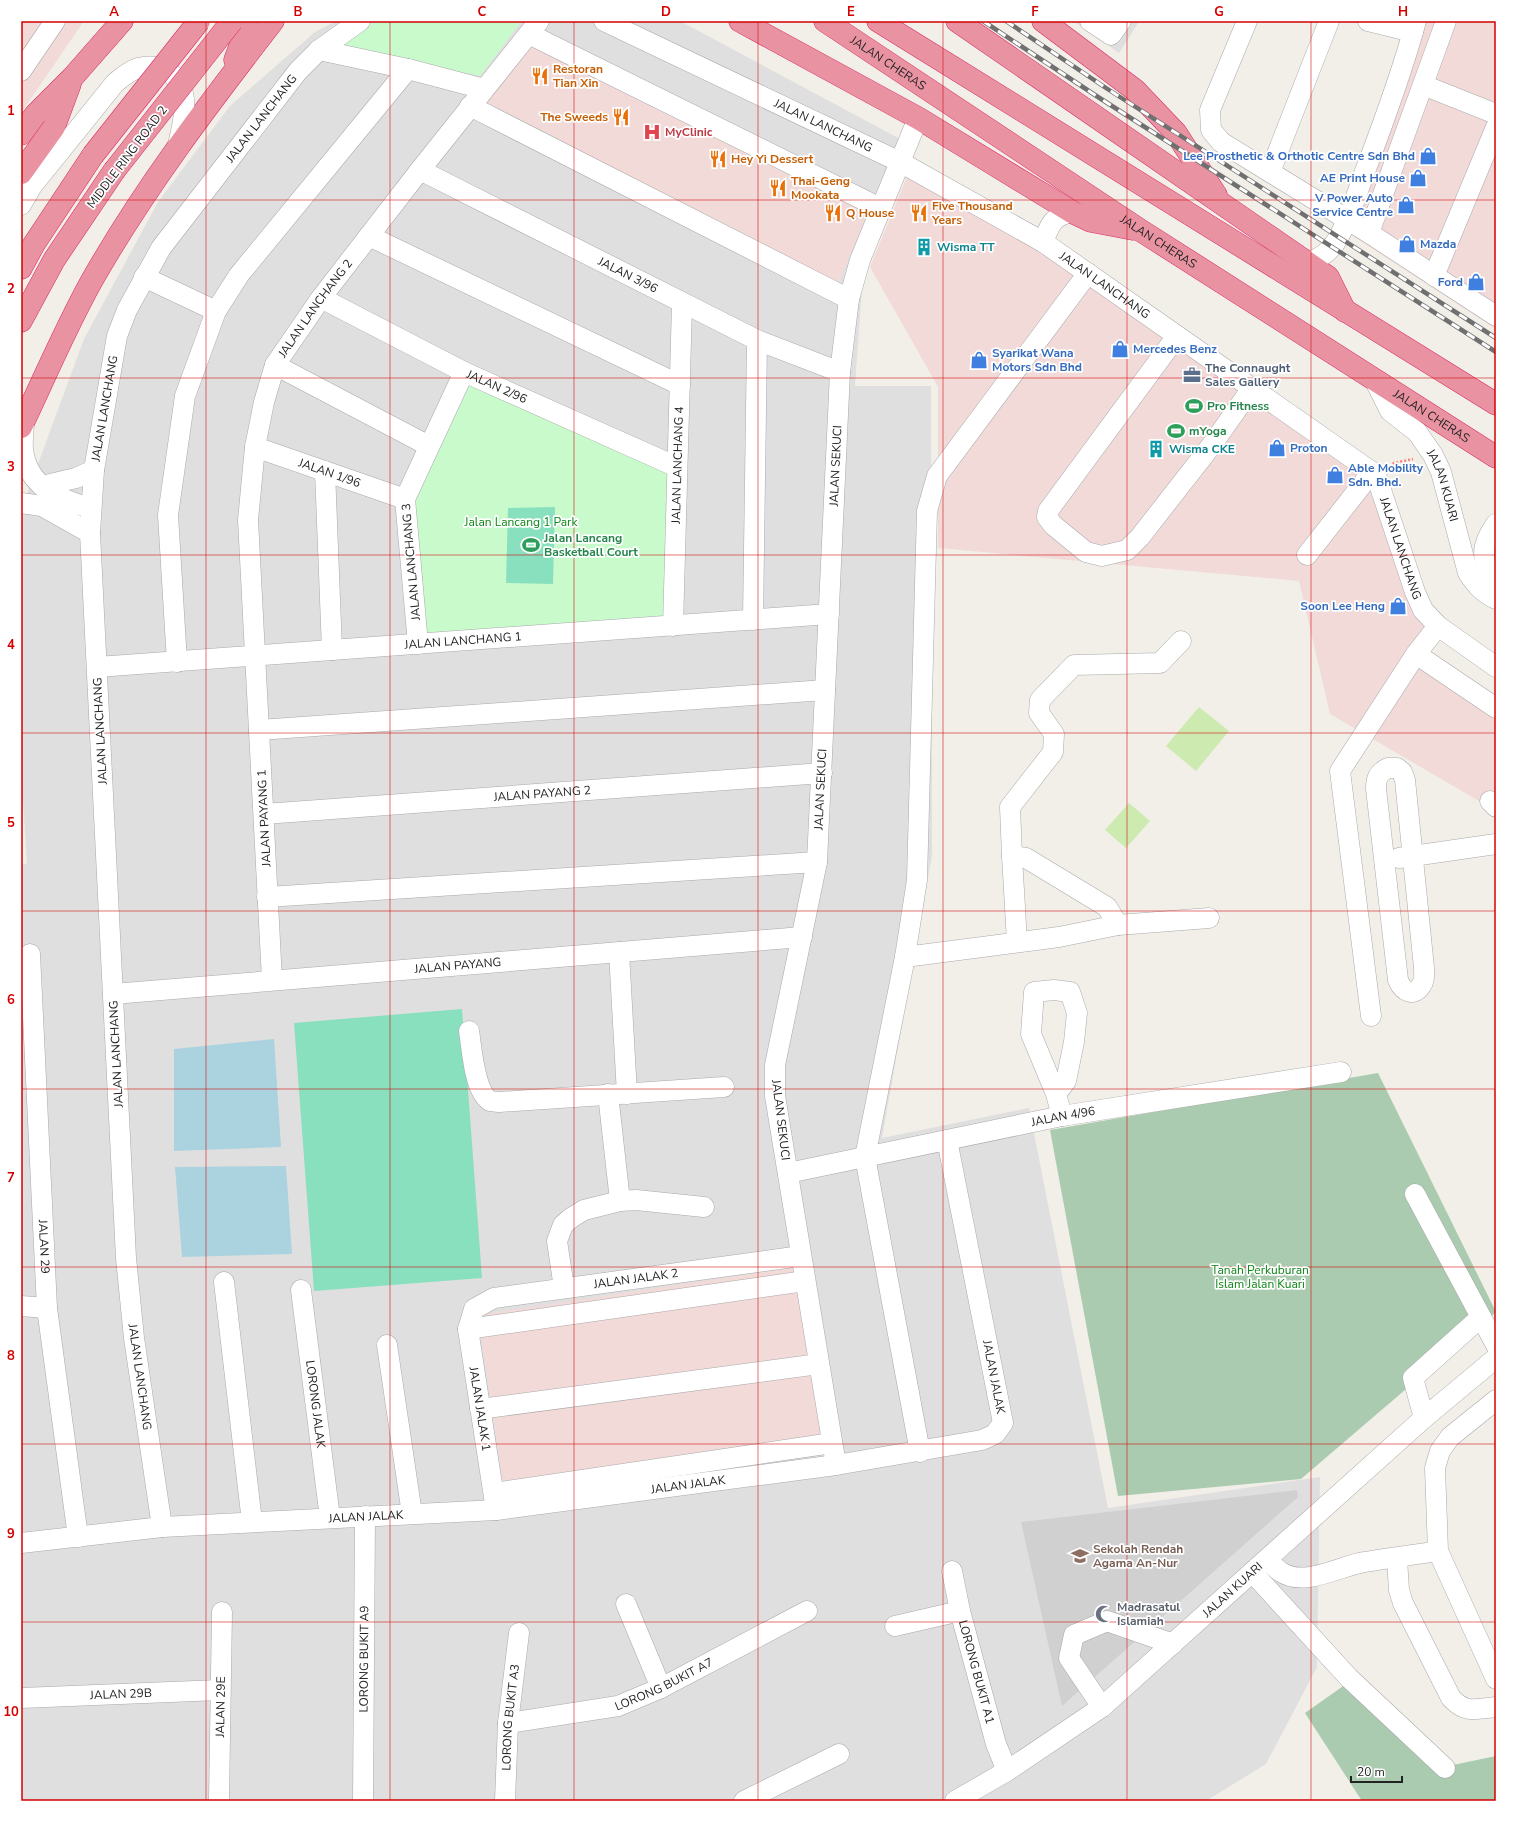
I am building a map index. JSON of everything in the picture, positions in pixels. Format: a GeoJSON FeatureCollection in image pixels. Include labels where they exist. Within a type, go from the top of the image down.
{"type":"FeatureCollection","features":[{"type":"Feature","properties":{"kind":"highway"},"geometry":{"type":"LineString","coordinates":[[21,134],[34,115],[72,78],[122,21]]}},
{"type":"Feature","properties":{"kind":"highway"},"geometry":{"type":"LineString","coordinates":[[21,268],[34,244],[94,155],[199,21]]}},
{"type":"Feature","properties":{"kind":"highway","name":"MIDDLE RING ROAD 2"},"geometry":{"type":"LineString","coordinates":[[21,321],[54,260],[114,171],[232,21]]}},
{"type":"Feature","properties":{"kind":"highway"},"geometry":{"type":"LineString","coordinates":[[222,86],[240,51],[246,30],[246,21]]}},
{"type":"Feature","properties":{"kind":"highway"},"geometry":{"type":"LineString","coordinates":[[25,415],[90,284],[135,209],[222,86],[273,21]]}},
{"type":"Feature","properties":{"kind":"highway"},"geometry":{"type":"LineString","coordinates":[[256,44],[288,21]]}},
{"type":"Feature","properties":{"kind":"highway"},"geometry":{"type":"LineString","coordinates":[[740,21],[918,118],[1072,212],[1091,221],[1140,230]]}},
{"type":"Feature","properties":{"kind":"highway","name":"JALAN CHERAS"},"geometry":{"type":"LineString","coordinates":[[826,21],[1140,230],[1496,457]]}},
{"type":"Feature","properties":{"kind":"highway"},"geometry":{"type":"LineString","coordinates":[[878,21],[1496,404]]}},
{"type":"Feature","properties":{"kind":"highway"},"geometry":{"type":"LineString","coordinates":[[957,21],[1328,277],[1345,311]]}},
{"type":"Feature","properties":{"kind":"highway"},"geometry":{"type":"LineString","coordinates":[[1043,21],[1135,90],[1176,132],[1221,203]]}},
{"type":"Feature","properties":{"kind":"highway"},"geometry":{"type":"LineString","coordinates":[[21,173],[54,127],[72,78]]}},
{"type":"Feature","properties":{"kind":"street"},"geometry":{"type":"LineString","coordinates":[[21,71],[55,21]]}},
{"type":"Feature","properties":{"kind":"street","name":"JALAN LANCHANG"},"geometry":{"type":"LineString","coordinates":[[162,1528],[134,1338],[126,1258],[90,533],[90,508],[94,470],[117,336],[127,310],[144,277],[162,248],[298,71],[319,50],[360,21]]}},
{"type":"Feature","properties":{"kind":"street","name":"JALAN LANCHANG"},"geometry":{"type":"LineString","coordinates":[[604,21],[900,162],[1043,242],[1374,475],[1415,592],[1423,610],[1438,626],[1496,667]]}},
{"type":"Feature","properties":{"kind":"street"},"geometry":{"type":"LineString","coordinates":[[1090,21],[1111,35],[1121,21]]}},
{"type":"Feature","properties":{"kind":"street"},"geometry":{"type":"LineString","coordinates":[[1247,21],[1210,110],[1211,130],[1221,142],[1369,233],[1496,316]]}},
{"type":"Feature","properties":{"kind":"street"},"geometry":{"type":"LineString","coordinates":[[1270,172],[1329,21]]}},
{"type":"Feature","properties":{"kind":"street"},"geometry":{"type":"LineString","coordinates":[[1307,263],[1317,260],[1329,251],[1337,240],[1384,121],[1414,26],[1368,21]]}},
{"type":"Feature","properties":{"kind":"street"},"geometry":{"type":"LineString","coordinates":[[1369,233],[1446,21]]}},
{"type":"Feature","properties":{"kind":"street"},"geometry":{"type":"LineString","coordinates":[[534,28],[880,208]]}},
{"type":"Feature","properties":{"kind":"street","name":"JALAN LANCHANG 2"},"geometry":{"type":"LineString","coordinates":[[256,656],[248,520],[255,448],[264,402],[275,364],[321,298],[470,106],[534,28]]}},
{"type":"Feature","properties":{"kind":"street"},"geometry":{"type":"LineString","coordinates":[[319,50],[408,69],[484,89]]}},
{"type":"Feature","properties":{"kind":"street"},"geometry":{"type":"LineString","coordinates":[[21,205],[32,186],[115,83],[138,68],[158,67],[173,74],[180,83],[184,99],[184,111],[177,150]]}},
{"type":"Feature","properties":{"kind":"street"},"geometry":{"type":"LineString","coordinates":[[177,662],[168,515],[185,396],[216,311],[239,275],[408,69]]}},
{"type":"Feature","properties":{"kind":"street"},"geometry":{"type":"LineString","coordinates":[[1423,85],[1496,114]]}},
{"type":"Feature","properties":{"kind":"street"},"geometry":{"type":"LineString","coordinates":[[470,106],[848,299]]}},
{"type":"Feature","properties":{"kind":"street","name":"JALAN SEKUCI"},"geometry":{"type":"LineString","coordinates":[[836,1465],[776,1096],[775,1065],[817,862],[840,372],[848,299],[860,260],[880,208],[918,118]]}},
{"type":"Feature","properties":{"kind":"street"},"geometry":{"type":"LineString","coordinates":[[1434,276],[1496,127]]}},
{"type":"Feature","properties":{"kind":"street","name":"JALAN 3/96"},"geometry":{"type":"LineString","coordinates":[[420,170],[682,304],[757,340],[840,372]]}},
{"type":"Feature","properties":{"kind":"street"},"geometry":{"type":"LineString","coordinates":[[1043,242],[1050,225],[1060,215],[1072,212]]}},
{"type":"Feature","properties":{"kind":"street"},"geometry":{"type":"LineString","coordinates":[[369,236],[680,385]]}},
{"type":"Feature","properties":{"kind":"street"},"geometry":{"type":"LineString","coordinates":[[920,1452],[865,1157],[905,957],[917,880],[927,511],[937,476],[1088,273]]}},
{"type":"Feature","properties":{"kind":"street"},"geometry":{"type":"LineString","coordinates":[[144,277],[216,311]]}},
{"type":"Feature","properties":{"kind":"street","name":"JALAN 2/96"},"geometry":{"type":"LineString","coordinates":[[321,298],[464,372],[677,466]]}},
{"type":"Feature","properties":{"kind":"street","name":"JALAN LANCHANG 4"},"geometry":{"type":"LineString","coordinates":[[673,626],[682,304]]}},
{"type":"Feature","properties":{"kind":"street"},"geometry":{"type":"LineString","coordinates":[[1177,336],[1048,510],[1047,517],[1052,525],[1086,552],[1102,556],[1127,550],[1140,537],[1211,446],[1252,388]]}},
{"type":"Feature","properties":{"kind":"street"},"geometry":{"type":"LineString","coordinates":[[753,620],[757,340]]}},
{"type":"Feature","properties":{"kind":"street"},"geometry":{"type":"LineString","coordinates":[[275,364],[430,446]]}},
{"type":"Feature","properties":{"kind":"street","name":"JALAN LANCHANG 3"},"geometry":{"type":"LineString","coordinates":[[418,644],[404,499],[464,372]]}},
{"type":"Feature","properties":{"kind":"street","name":"JALAN KUARI"},"geometry":{"type":"LineString","coordinates":[[1374,379],[1390,411],[1417,432],[1434,455],[1441,472],[1468,573],[1475,584],[1487,594],[1496,598]]}},
{"type":"Feature","properties":{"kind":"street"},"geometry":{"type":"LineString","coordinates":[[25,415],[23,448],[26,464],[31,476],[42,486],[70,503],[90,508]]}},
{"type":"Feature","properties":{"kind":"street","name":"JALAN 1/96"},"geometry":{"type":"LineString","coordinates":[[255,448],[404,499]]}},
{"type":"Feature","properties":{"kind":"street"},"geometry":{"type":"LineString","coordinates":[[42,486],[76,478],[94,470]]}},
{"type":"Feature","properties":{"kind":"street"},"geometry":{"type":"LineString","coordinates":[[325,471],[332,650]]}},
{"type":"Feature","properties":{"kind":"street"},"geometry":{"type":"LineString","coordinates":[[1307,555],[1374,475]]}},
{"type":"Feature","properties":{"kind":"street"},"geometry":{"type":"LineString","coordinates":[[21,503],[42,506],[90,533]]}},
{"type":"Feature","properties":{"kind":"street"},"geometry":{"type":"LineString","coordinates":[[1496,524],[1484,544],[1484,555],[1489,574],[1496,583]]}},
{"type":"Feature","properties":{"kind":"street","name":"JALAN LANCHANG 1"},"geometry":{"type":"LineString","coordinates":[[97,667],[828,614]]}},
{"type":"Feature","properties":{"kind":"street"},"geometry":{"type":"LineString","coordinates":[[1371,1016],[1340,771],[1416,654],[1438,626]]}},
{"type":"Feature","properties":{"kind":"street"},"geometry":{"type":"LineString","coordinates":[[1017,942],[1010,807],[1053,752],[1054,734],[1039,714],[1040,700],[1074,665],[1160,663],[1181,642]]}},
{"type":"Feature","properties":{"kind":"street"},"geometry":{"type":"LineString","coordinates":[[1416,654],[1496,708]]}},
{"type":"Feature","properties":{"kind":"street","name":"JALAN PAYANG 1"},"geometry":{"type":"LineString","coordinates":[[256,656],[272,980]]}},
{"type":"Feature","properties":{"kind":"street"},"geometry":{"type":"LineString","coordinates":[[259,730],[279,730],[825,690]]}},
{"type":"Feature","properties":{"kind":"street"},"geometry":{"type":"LineString","coordinates":[[1388,768],[1397,768],[1402,772],[1424,977],[1423,984],[1419,989],[1412,992],[1406,992],[1401,989],[1398,980],[1385,861],[1376,778],[1381,772],[1388,768]]}},
{"type":"Feature","properties":{"kind":"street","name":"JALAN PAYANG 2"},"geometry":{"type":"LineString","coordinates":[[264,814],[822,773]]}},
{"type":"Feature","properties":{"kind":"street"},"geometry":{"type":"LineString","coordinates":[[1385,861],[1496,844]]}},
{"type":"Feature","properties":{"kind":"street"},"geometry":{"type":"LineString","coordinates":[[1012,856],[1026,858],[1107,907],[1118,925]]}},
{"type":"Feature","properties":{"kind":"street"},"geometry":{"type":"LineString","coordinates":[[268,897],[817,862]]}},
{"type":"Feature","properties":{"kind":"street"},"geometry":{"type":"LineString","coordinates":[[905,957],[1059,937],[1118,925],[1209,918]]}},
{"type":"Feature","properties":{"kind":"street","name":"JALAN PAYANG"},"geometry":{"type":"LineString","coordinates":[[113,994],[802,937]]}},
{"type":"Feature","properties":{"kind":"street"},"geometry":{"type":"LineString","coordinates":[[619,952],[617,1094],[620,1201]]}},
{"type":"Feature","properties":{"kind":"street","name":"JALAN 29"},"geometry":{"type":"LineString","coordinates":[[30,954],[47,1308],[78,1538]]}},
{"type":"Feature","properties":{"kind":"street"},"geometry":{"type":"LineString","coordinates":[[469,1031],[477,1079],[481,1091],[490,1101],[499,1102],[724,1087]]}},
{"type":"Feature","properties":{"kind":"street","name":"JALAN 4/96"},"geometry":{"type":"LineString","coordinates":[[788,1174],[1062,1116],[1341,1072]]}},
{"type":"Feature","properties":{"kind":"street"},"geometry":{"type":"LineString","coordinates":[[1056,1094],[1062,1116]]}},
{"type":"Feature","properties":{"kind":"street","name":"JALAN JALAK"},"geometry":{"type":"LineString","coordinates":[[21,1543],[162,1528],[412,1514],[495,1502],[836,1465],[920,1452],[982,1440],[995,1434],[1003,1423],[947,1140]]}},
{"type":"Feature","properties":{"kind":"street"},"geometry":{"type":"LineString","coordinates":[[1415,1194],[1496,1345]]}},
{"type":"Feature","properties":{"kind":"street"},"geometry":{"type":"LineString","coordinates":[[564,1288],[557,1241],[562,1225],[584,1210],[620,1201],[643,1201],[704,1207]]}},
{"type":"Feature","properties":{"kind":"street","name":"JALAN JALAK 2"},"geometry":{"type":"LineString","coordinates":[[474,1309],[494,1298],[801,1256]]}},
{"type":"Feature","properties":{"kind":"street"},"geometry":{"type":"LineString","coordinates":[[468,1329],[805,1281]]}},
{"type":"Feature","properties":{"kind":"street"},"geometry":{"type":"LineString","coordinates":[[224,1282],[252,1522]]}},
{"type":"Feature","properties":{"kind":"street","name":"LORONG JALAK"},"geometry":{"type":"LineString","coordinates":[[301,1290],[330,1518]]}},
{"type":"Feature","properties":{"kind":"street"},"geometry":{"type":"LineString","coordinates":[[21,1306],[47,1308]]}},
{"type":"Feature","properties":{"kind":"street","name":"JALAN JALAK 1"},"geometry":{"type":"LineString","coordinates":[[474,1309],[468,1329],[495,1502]]}},
{"type":"Feature","properties":{"kind":"street"},"geometry":{"type":"LineString","coordinates":[[1424,1418],[1413,1378],[1481,1317]]}},
{"type":"Feature","properties":{"kind":"street"},"geometry":{"type":"LineString","coordinates":[[387,1346],[412,1514]]}},
{"type":"Feature","properties":{"kind":"street","name":"JALAN KUARI"},"geometry":{"type":"LineString","coordinates":[[955,1801],[1007,1771],[1102,1707],[1424,1418],[1496,1358]]}},
{"type":"Feature","properties":{"kind":"street"},"geometry":{"type":"LineString","coordinates":[[480,1409],[819,1364]]}},
{"type":"Feature","properties":{"kind":"street"},"geometry":{"type":"LineString","coordinates":[[1496,1400],[1450,1437],[1440,1451],[1435,1468],[1438,1551],[1496,1679]]}},
{"type":"Feature","properties":{"kind":"street"},"geometry":{"type":"LineString","coordinates":[[495,1502],[832,1443]]}},
{"type":"Feature","properties":{"kind":"street","name":"LORONG BUKIT A9"},"geometry":{"type":"LineString","coordinates":[[363,1801],[365,1516]]}},
{"type":"Feature","properties":{"kind":"street"},"geometry":{"type":"LineString","coordinates":[[1260,1566],[1297,1577],[1312,1576],[1363,1562],[1397,1559],[1438,1551]]}},
{"type":"Feature","properties":{"kind":"street"},"geometry":{"type":"LineString","coordinates":[[1397,1559],[1399,1590],[1403,1604],[1451,1698],[1459,1706],[1468,1710],[1496,1707]]}},
{"type":"Feature","properties":{"kind":"street"},"geometry":{"type":"LineString","coordinates":[[1260,1566],[1349,1678],[1445,1768]]}},
{"type":"Feature","properties":{"kind":"street","name":"LORONG BUKIT A1"},"geometry":{"type":"LineString","coordinates":[[952,1571],[960,1611],[996,1744],[1007,1771]]}},
{"type":"Feature","properties":{"kind":"street"},"geometry":{"type":"LineString","coordinates":[[626,1604],[661,1688]]}},
{"type":"Feature","properties":{"kind":"street","name":"LORONG BUKIT A7"},"geometry":{"type":"LineString","coordinates":[[508,1723],[618,1706],[661,1688],[807,1611]]}},
{"type":"Feature","properties":{"kind":"street"},"geometry":{"type":"LineString","coordinates":[[895,1626],[960,1611]]}},
{"type":"Feature","properties":{"kind":"street","name":"JALAN 29E"},"geometry":{"type":"LineString","coordinates":[[220,1801],[222,1612]]}},
{"type":"Feature","properties":{"kind":"street"},"geometry":{"type":"LineString","coordinates":[[1102,1707],[1069,1658],[1074,1635],[1107,1621],[1173,1644]]}},
{"type":"Feature","properties":{"kind":"street","name":"LORONG BUKIT A3"},"geometry":{"type":"LineString","coordinates":[[506,1801],[508,1723],[519,1633]]}},
{"type":"Feature","properties":{"kind":"street","name":"JALAN 29B"},"geometry":{"type":"LineString","coordinates":[[21,1698],[220,1690]]}},
{"type":"Feature","properties":{"kind":"street"},"geometry":{"type":"LineString","coordinates":[[744,1801],[839,1754]]}},
{"type":"Feature","properties":{"kind":"path"},"geometry":{"type":"LineString","coordinates":[[1374,475],[1394,463],[1434,455]]}},
{"type":"Feature","properties":{"kind":"shaded area"},"geometry":{"type":"Polygon","coordinates":[[[21,21],[84,21],[21,113],[21,21]]]}},
{"type":"Feature","properties":{"kind":"shaded area"},"geometry":{"type":"Polygon","coordinates":[[[336,21],[680,21],[915,147],[863,273],[855,386],[931,386],[932,855],[882,1138],[1029,1108],[1108,1508],[1320,1477],[1317,1667],[1266,1764],[1206,1801],[21,1801],[21,864],[27,864],[21,771],[21,510],[84,339],[158,202],[230,106],[315,32],[336,21]]]}},
{"type":"Feature","properties":{"kind":"shaded area"},"geometry":{"type":"Polygon","coordinates":[[[1073,21],[1137,21],[1138,23],[1119,53],[1073,21]]]}},
{"type":"Feature","properties":{"kind":"shaded area"},"geometry":{"type":"Polygon","coordinates":[[[1415,21],[1496,21],[1496,329],[1350,234],[1415,21]]]}},
{"type":"Feature","properties":{"kind":"shaded area"},"geometry":{"type":"Polygon","coordinates":[[[531,43],[869,211],[837,286],[480,106],[531,43]]]}},
{"type":"Feature","properties":{"kind":"shaded area"},"geometry":{"type":"Polygon","coordinates":[[[908,174],[1036,245],[1371,482],[1437,634],[1426,648],[1496,696],[1496,811],[1330,714],[1299,581],[938,548],[938,387],[870,267],[908,174]]]}},
{"type":"Feature","properties":{"kind":"shaded area"},"geometry":{"type":"Polygon","coordinates":[[[797,1267],[824,1451],[505,1498],[478,1315],[797,1267]]]}},
{"type":"Feature","properties":{"kind":"shaded area","name":"Madrasatul Islamiah"},"geometry":{"type":"Polygon","coordinates":[[[1297,1490],[1298,1497],[1062,1706],[1021,1522],[1297,1490]]]}},
{"type":"Feature","properties":{"kind":"green space"},"geometry":{"type":"Polygon","coordinates":[[[378,21],[522,21],[480,76],[340,46],[359,28],[378,21]]]}},
{"type":"Feature","properties":{"kind":"green space","name":"Jalan Lancang 1 Park"},"geometry":{"type":"Polygon","coordinates":[[[464,372],[677,467],[673,626],[418,644],[405,499],[464,372]]]}},
{"type":"Feature","properties":{"kind":"green space","name":"Jalan Lancang Basketball Court"},"geometry":{"type":"Polygon","coordinates":[[[555,507],[553,584],[506,583],[508,508],[555,507]]]}},
{"type":"Feature","properties":{"kind":"green space"},"geometry":{"type":"Polygon","coordinates":[[[1199,707],[1229,731],[1196,771],[1166,746],[1199,707]]]}},
{"type":"Feature","properties":{"kind":"green space"},"geometry":{"type":"Polygon","coordinates":[[[1129,803],[1150,821],[1126,848],[1105,830],[1129,803]]]}},
{"type":"Feature","properties":{"kind":"green space"},"geometry":{"type":"Polygon","coordinates":[[[462,1009],[482,1278],[314,1291],[294,1023],[462,1009]]]}},
{"type":"Feature","properties":{"kind":"green space","name":"Tanah Perkuburan Islam Jalan Kuari"},"geometry":{"type":"Polygon","coordinates":[[[1378,1073],[1496,1312],[1301,1479],[1118,1496],[1050,1130],[1378,1073]]]}},
{"type":"Feature","properties":{"kind":"green space"},"geometry":{"type":"Polygon","coordinates":[[[1356,1677],[1453,1765],[1496,1756],[1496,1801],[1362,1801],[1305,1713],[1356,1677]]]}},
{"type":"Feature","properties":{"kind":"water"},"geometry":{"type":"Polygon","coordinates":[[[274,1039],[281,1147],[174,1151],[174,1049],[274,1039]]]}},
{"type":"Feature","properties":{"kind":"water"},"geometry":{"type":"Polygon","coordinates":[[[286,1166],[292,1254],[182,1257],[175,1167],[286,1166]]]}},
{"type":"Feature","properties":{"kind":"railway"},"geometry":{"type":"LineString","coordinates":[[983,21],[1098,97],[1496,352]]}},
{"type":"Feature","properties":{"kind":"railway"},"geometry":{"type":"LineString","coordinates":[[1006,21],[1106,88],[1496,338]]}},
{"type":"Feature","properties":{"kind":"place","name":"Restoran Tian Xin"},"geometry":{"type":"Point","coordinates":[540,76]}},
{"type":"Feature","properties":{"kind":"place","name":"The Sweeds"},"geometry":{"type":"Point","coordinates":[621,117]}},
{"type":"Feature","properties":{"kind":"place","name":"MyClinic"},"geometry":{"type":"Point","coordinates":[652,132]}},
{"type":"Feature","properties":{"kind":"place","name":"Lee Prosthetic & Orthotic Centre Sdn Bhd"},"geometry":{"type":"Point","coordinates":[1428,156]}},
{"type":"Feature","properties":{"kind":"place","name":"Hey Yi Dessert"},"geometry":{"type":"Point","coordinates":[718,159]}},
{"type":"Feature","properties":{"kind":"place","name":"AE Print House"},"geometry":{"type":"Point","coordinates":[1418,178]}},
{"type":"Feature","properties":{"kind":"place","name":"Thai-Geng Mookata"},"geometry":{"type":"Point","coordinates":[778,188]}},
{"type":"Feature","properties":{"kind":"place","name":"V Power Auto Service Centre"},"geometry":{"type":"Point","coordinates":[1406,205]}},
{"type":"Feature","properties":{"kind":"place","name":"Q House"},"geometry":{"type":"Point","coordinates":[833,213]}},
{"type":"Feature","properties":{"kind":"place","name":"Five Thousand Years"},"geometry":{"type":"Point","coordinates":[919,213]}},
{"type":"Feature","properties":{"kind":"place","name":"Mazda"},"geometry":{"type":"Point","coordinates":[1407,244]}},
{"type":"Feature","properties":{"kind":"place","name":"Wisma TT"},"geometry":{"type":"Point","coordinates":[924,247]}},
{"type":"Feature","properties":{"kind":"place","name":"Ford"},"geometry":{"type":"Point","coordinates":[1476,282]}},
{"type":"Feature","properties":{"kind":"place","name":"Mercedes Benz"},"geometry":{"type":"Point","coordinates":[1120,349]}},
{"type":"Feature","properties":{"kind":"place","name":"Syarikat Wana Motors Sdn Bhd"},"geometry":{"type":"Point","coordinates":[979,360]}},
{"type":"Feature","properties":{"kind":"place","name":"The Connaught Sales Gallery"},"geometry":{"type":"Point","coordinates":[1192,375]}},
{"type":"Feature","properties":{"kind":"place","name":"Pro Fitness"},"geometry":{"type":"Point","coordinates":[1194,406]}},
{"type":"Feature","properties":{"kind":"place","name":"mYoga"},"geometry":{"type":"Point","coordinates":[1176,431]}},
{"type":"Feature","properties":{"kind":"place","name":"Proton"},"geometry":{"type":"Point","coordinates":[1277,448]}},
{"type":"Feature","properties":{"kind":"place","name":"Wisma CKE"},"geometry":{"type":"Point","coordinates":[1156,449]}},
{"type":"Feature","properties":{"kind":"place","name":"Able Mobility Sdn. Bhd."},"geometry":{"type":"Point","coordinates":[1335,475]}},
{"type":"Feature","properties":{"kind":"place","name":"Jalan Lancang Basketball Court"},"geometry":{"type":"Point","coordinates":[531,545]}},
{"type":"Feature","properties":{"kind":"place","name":"Soon Lee Heng"},"geometry":{"type":"Point","coordinates":[1398,606]}},
{"type":"Feature","properties":{"kind":"place","name":"Sekolah Rendah Agama An-Nur"},"geometry":{"type":"Point","coordinates":[1080,1556]}},
{"type":"Feature","properties":{"kind":"place","name":"Madrasatul Islamiah"},"geometry":{"type":"Point","coordinates":[1104,1614]}}]}
